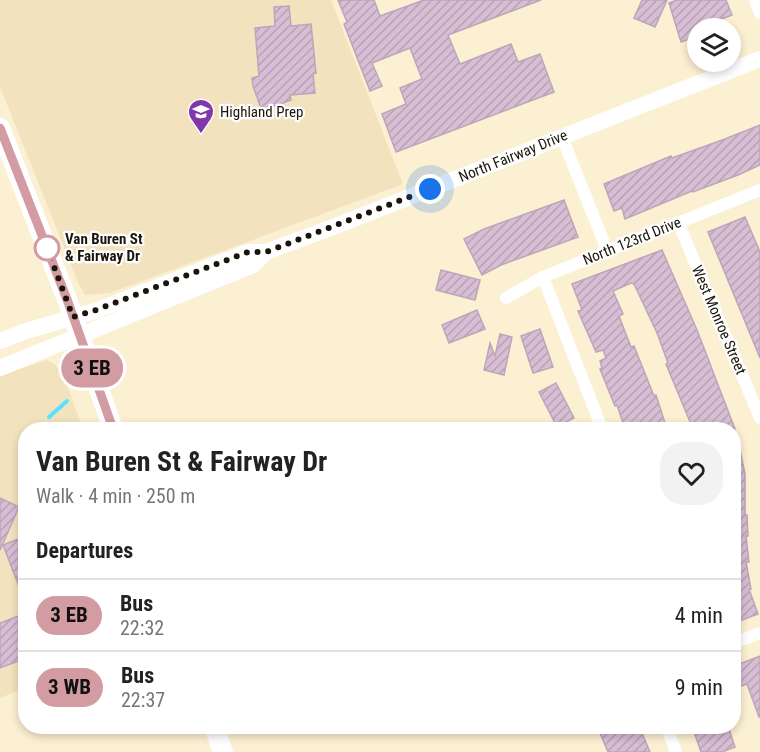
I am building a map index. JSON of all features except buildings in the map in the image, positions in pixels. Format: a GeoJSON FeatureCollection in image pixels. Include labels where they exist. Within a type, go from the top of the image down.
{"type":"FeatureCollection","features":[{"type":"Feature","properties":{"kind":"main road"},"geometry":{"type":"LineString","coordinates":[[0,128],[110,422]]}},
{"type":"Feature","properties":{"kind":"main road"},"geometry":{"type":"LineString","coordinates":[[217,734],[223,752]]}},
{"type":"Feature","properties":{"kind":"street"},"geometry":{"type":"LineString","coordinates":[[755,0],[760,13]]}},
{"type":"Feature","properties":{"kind":"street","name":"North Fairway Drive"},"geometry":{"type":"LineString","coordinates":[[0,368],[76,326],[253,265],[266,252],[760,59]]}},
{"type":"Feature","properties":{"kind":"street"},"geometry":{"type":"LineString","coordinates":[[562,137],[607,250]]}},
{"type":"Feature","properties":{"kind":"street","name":"North 123rd Drive"},"geometry":{"type":"LineString","coordinates":[[506,298],[543,277],[760,190]]}},
{"type":"Feature","properties":{"kind":"street","name":"West Monroe Street"},"geometry":{"type":"LineString","coordinates":[[678,222],[760,418]]}},
{"type":"Feature","properties":{"kind":"street"},"geometry":{"type":"LineString","coordinates":[[543,277],[599,422]]}},
{"type":"Feature","properties":{"kind":"street","name":"North Fairway Drive"},"geometry":{"type":"LineString","coordinates":[[0,340],[26,331],[76,326]]}},
{"type":"Feature","properties":{"kind":"street"},"geometry":{"type":"LineString","coordinates":[[741,641],[760,633]]}},
{"type":"Feature","properties":{"kind":"street"},"geometry":{"type":"LineString","coordinates":[[669,734],[676,752]]}},
{"type":"Feature","properties":{"kind":"shaded area","name":"Highland Prep"},"geometry":{"type":"Polygon","coordinates":[[[0,0],[331,0],[403,184],[110,293],[85,295],[0,87],[0,0]]]}},
{"type":"Feature","properties":{"kind":"shaded area"},"geometry":{"type":"Polygon","coordinates":[[[46,360],[53,363],[63,374],[80,422],[18,422],[18,691],[0,698],[0,376],[46,360]]]}},
{"type":"Feature","properties":{"kind":"waterway"},"geometry":{"type":"LineString","coordinates":[[49,417],[67,401]]}},
{"type":"Feature","properties":{"kind":"bus line"},"geometry":{"type":"LineString","coordinates":[[0,128],[68,302],[111,422]]}},
{"type":"Feature","properties":{"kind":"place","name":"Highland Prep"},"geometry":{"type":"Point","coordinates":[201,135]}},
{"type":"Feature","properties":{"kind":"place","name":"Van Buren St & Fairway Dr"},"geometry":{"type":"Point","coordinates":[47,248]}},
{"type":"Feature","properties":{"kind":"route"},"geometry":{"type":"LineString","coordinates":[[47,248],[73,317],[248,252],[266,252],[430,189]]}}]}
